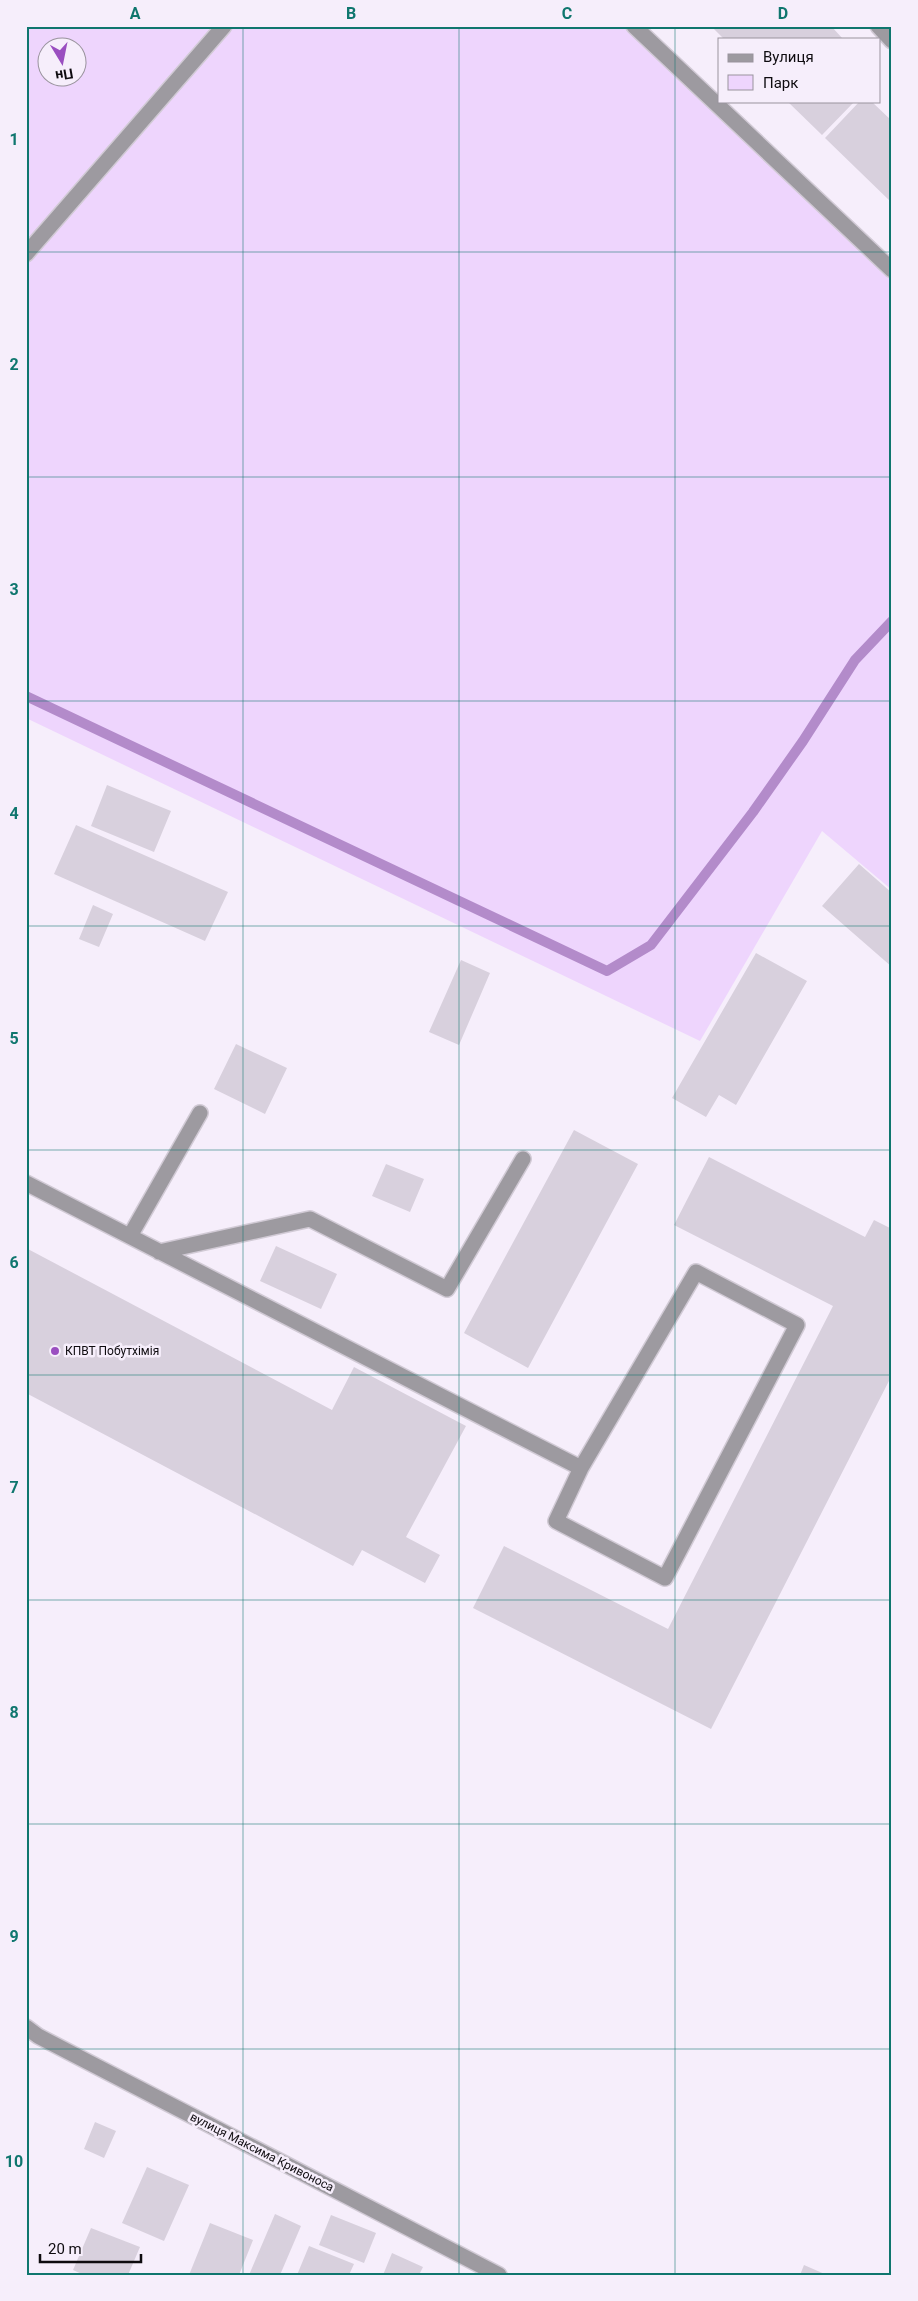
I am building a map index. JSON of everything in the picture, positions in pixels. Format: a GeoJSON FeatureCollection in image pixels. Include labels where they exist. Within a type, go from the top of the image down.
{"type":"FeatureCollection","features":[{"type":"Feature","properties":{"kind":"street"},"geometry":{"type":"LineString","coordinates":[[26,254],[224,26]]}},
{"type":"Feature","properties":{"kind":"street"},"geometry":{"type":"LineString","coordinates":[[634,26],[892,270]]}},
{"type":"Feature","properties":{"kind":"street"},"geometry":{"type":"LineString","coordinates":[[878,26],[892,41]]}},
{"type":"Feature","properties":{"kind":"street"},"geometry":{"type":"LineString","coordinates":[[130,1236],[200,1113]]}},
{"type":"Feature","properties":{"kind":"street"},"geometry":{"type":"LineString","coordinates":[[159,1252],[310,1219],[447,1289],[523,1159]]}},
{"type":"Feature","properties":{"kind":"street"},"geometry":{"type":"LineString","coordinates":[[26,1183],[581,1468]]}},
{"type":"Feature","properties":{"kind":"street"},"geometry":{"type":"LineString","coordinates":[[696,1272],[796,1325],[665,1578],[556,1521],[581,1468],[696,1272]]}},
{"type":"Feature","properties":{"kind":"street","name":"вулиця Максима Кривоноса"},"geometry":{"type":"LineString","coordinates":[[26,2027],[38,2036],[499,2275]]}},
{"type":"Feature","properties":{"kind":"green space"},"geometry":{"type":"Polygon","coordinates":[[[26,26],[643,26],[718,96],[718,102],[724,102],[892,259],[892,890],[822,831],[700,1041],[26,718],[26,26]]]}},
{"type":"Feature","properties":{"kind":"building"},"geometry":{"type":"Polygon","coordinates":[[[711,26],[831,26],[842,38],[723,38],[711,26]]]}},
{"type":"Feature","properties":{"kind":"building"},"geometry":{"type":"Polygon","coordinates":[[[788,102],[854,102],[822,135],[788,102]]]}},
{"type":"Feature","properties":{"kind":"building"},"geometry":{"type":"Polygon","coordinates":[[[859,102],[872,102],[892,121],[892,203],[825,138],[859,102]]]}},
{"type":"Feature","properties":{"kind":"building"},"geometry":{"type":"Polygon","coordinates":[[[107,785],[171,811],[154,852],[91,826],[107,785]]]}},
{"type":"Feature","properties":{"kind":"building"},"geometry":{"type":"Polygon","coordinates":[[[76,825],[228,892],[205,941],[54,874],[76,825]]]}},
{"type":"Feature","properties":{"kind":"building"},"geometry":{"type":"Polygon","coordinates":[[[859,864],[892,893],[892,967],[822,906],[859,864]]]}},
{"type":"Feature","properties":{"kind":"building"},"geometry":{"type":"Polygon","coordinates":[[[93,905],[113,914],[99,947],[79,939],[93,905]]]}},
{"type":"Feature","properties":{"kind":"building"},"geometry":{"type":"Polygon","coordinates":[[[756,953],[807,981],[736,1105],[719,1095],[706,1117],[672,1098],[756,953]]]}},
{"type":"Feature","properties":{"kind":"building"},"geometry":{"type":"Polygon","coordinates":[[[461,960],[490,973],[459,1045],[429,1032],[461,960]]]}},
{"type":"Feature","properties":{"kind":"building"},"geometry":{"type":"Polygon","coordinates":[[[236,1044],[287,1068],[265,1114],[214,1089],[236,1044]]]}},
{"type":"Feature","properties":{"kind":"building"},"geometry":{"type":"Polygon","coordinates":[[[574,1130],[638,1164],[528,1368],[464,1333],[574,1130]]]}},
{"type":"Feature","properties":{"kind":"building"},"geometry":{"type":"Polygon","coordinates":[[[709,1157],[865,1237],[874,1220],[892,1229],[892,1375],[711,1729],[473,1608],[504,1546],[668,1629],[833,1306],[674,1225],[709,1157]]]}},
{"type":"Feature","properties":{"kind":"building"},"geometry":{"type":"Polygon","coordinates":[[[386,1164],[424,1179],[410,1212],[372,1196],[386,1164]]]}},
{"type":"Feature","properties":{"kind":"building"},"geometry":{"type":"Polygon","coordinates":[[[276,1246],[337,1274],[321,1309],[260,1281],[276,1246]]]}},
{"type":"Feature","properties":{"kind":"building"},"geometry":{"type":"Polygon","coordinates":[[[26,1248],[332,1410],[354,1367],[466,1426],[406,1537],[440,1555],[425,1583],[362,1550],[353,1566],[26,1393],[26,1248]]]}},
{"type":"Feature","properties":{"kind":"building"},"geometry":{"type":"Polygon","coordinates":[[[95,2122],[116,2131],[104,2158],[84,2149],[95,2122]]]}},
{"type":"Feature","properties":{"kind":"building"},"geometry":{"type":"Polygon","coordinates":[[[147,2167],[189,2185],[164,2241],[122,2223],[147,2167]]]}},
{"type":"Feature","properties":{"kind":"building"},"geometry":{"type":"Polygon","coordinates":[[[275,2214],[301,2226],[280,2275],[249,2275],[275,2214]]]}},
{"type":"Feature","properties":{"kind":"building"},"geometry":{"type":"Polygon","coordinates":[[[331,2215],[376,2233],[364,2263],[319,2245],[331,2215]]]}},
{"type":"Feature","properties":{"kind":"building"},"geometry":{"type":"Polygon","coordinates":[[[210,2223],[253,2240],[239,2275],[189,2275],[210,2223]]]}},
{"type":"Feature","properties":{"kind":"building"},"geometry":{"type":"Polygon","coordinates":[[[91,2228],[140,2247],[128,2275],[84,2275],[73,2270],[91,2228]]]}},
{"type":"Feature","properties":{"kind":"building"},"geometry":{"type":"Polygon","coordinates":[[[309,2246],[354,2264],[349,2275],[297,2275],[309,2246]]]}},
{"type":"Feature","properties":{"kind":"building"},"geometry":{"type":"Polygon","coordinates":[[[392,2253],[423,2267],[419,2275],[383,2275],[392,2253]]]}},
{"type":"Feature","properties":{"kind":"building"},"geometry":{"type":"Polygon","coordinates":[[[804,2265],[827,2275],[800,2275],[804,2265]]]}},
{"type":"Feature","properties":{"kind":"waterway"},"geometry":{"type":"LineString","coordinates":[[26,696],[607,971],[651,945],[753,812],[803,741],[855,660],[892,621]]}},
{"type":"Feature","properties":{"kind":"place","name":"КПВТ Побутхімія"},"geometry":{"type":"Point","coordinates":[55,1351]}}]}
